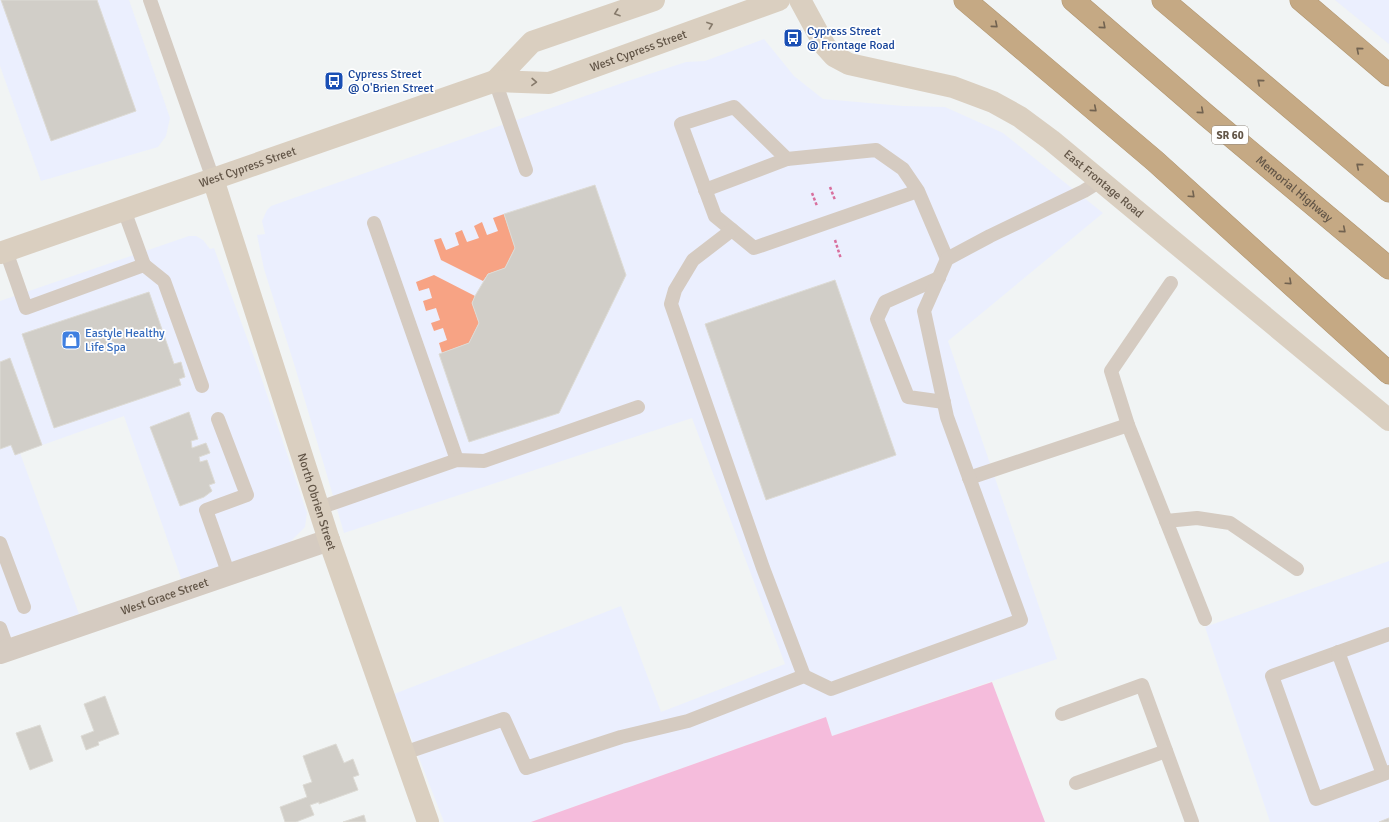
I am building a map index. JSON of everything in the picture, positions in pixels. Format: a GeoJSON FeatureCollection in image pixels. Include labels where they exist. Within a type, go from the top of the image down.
{"type":"FeatureCollection","features":[{"type":"Feature","properties":{"kind":"highway"},"geometry":{"type":"LineString","coordinates":[[965,0],[1154,161],[1389,373]]}},
{"type":"Feature","properties":{"kind":"highway","name":"Memorial Highway"},"geometry":{"type":"LineString","coordinates":[[1073,0],[1206,115],[1389,268]]}},
{"type":"Feature","properties":{"kind":"highway"},"geometry":{"type":"LineString","coordinates":[[1163,0],[1389,191]]}},
{"type":"Feature","properties":{"kind":"highway"},"geometry":{"type":"LineString","coordinates":[[1301,0],[1389,75]]}},
{"type":"Feature","properties":{"kind":"street","name":"West Cypress Street"},"geometry":{"type":"LineString","coordinates":[[495,81],[532,42],[654,0]]}},
{"type":"Feature","properties":{"kind":"street","name":"West Cypress Street"},"geometry":{"type":"LineString","coordinates":[[3,252],[495,81],[549,83],[779,0]]}},
{"type":"Feature","properties":{"kind":"street","name":"East Frontage Road"},"geometry":{"type":"LineString","coordinates":[[800,0],[825,46],[834,56],[849,64],[953,87],[993,102],[1020,117],[1051,140],[1389,420]]}},
{"type":"Feature","properties":{"kind":"street","name":"North Obrien Street"},"geometry":{"type":"LineString","coordinates":[[213,179],[319,508],[428,822]]}},
{"type":"Feature","properties":{"kind":"street","name":"West Grace Street"},"geometry":{"type":"LineString","coordinates":[[4,652],[330,540]]}},
{"type":"Feature","properties":{"kind":"lane"},"geometry":{"type":"LineString","coordinates":[[150,0],[213,179]]}},
{"type":"Feature","properties":{"kind":"lane"},"geometry":{"type":"LineString","coordinates":[[495,81],[526,170]]}},
{"type":"Feature","properties":{"kind":"lane"},"geometry":{"type":"LineString","coordinates":[[787,159],[734,107],[681,124],[715,216],[754,248],[918,191]]}},
{"type":"Feature","properties":{"kind":"lane"},"geometry":{"type":"LineString","coordinates":[[706,190],[787,159],[876,150],[903,169],[918,191],[947,259]]}},
{"type":"Feature","properties":{"kind":"lane"},"geometry":{"type":"LineString","coordinates":[[732,230],[693,260],[675,290],[671,304],[764,568],[804,676],[831,689],[1021,620],[947,417],[924,311],[947,259],[990,236],[1084,192],[1100,181]]}},
{"type":"Feature","properties":{"kind":"lane"},"geometry":{"type":"LineString","coordinates":[[124,210],[144,265],[164,281],[202,386]]}},
{"type":"Feature","properties":{"kind":"lane"},"geometry":{"type":"LineString","coordinates":[[374,223],[457,460]]}},
{"type":"Feature","properties":{"kind":"lane"},"geometry":{"type":"LineString","coordinates":[[3,252],[26,308],[144,265]]}},
{"type":"Feature","properties":{"kind":"lane"},"geometry":{"type":"LineString","coordinates":[[939,278],[886,302],[877,320],[908,397],[944,402]]}},
{"type":"Feature","properties":{"kind":"lane"},"geometry":{"type":"LineString","coordinates":[[1171,283],[1111,371],[1128,425],[1205,619]]}},
{"type":"Feature","properties":{"kind":"lane"},"geometry":{"type":"LineString","coordinates":[[319,508],[457,460],[484,461],[638,407]]}},
{"type":"Feature","properties":{"kind":"lane"},"geometry":{"type":"LineString","coordinates":[[218,419],[247,495],[206,510],[229,575]]}},
{"type":"Feature","properties":{"kind":"lane"},"geometry":{"type":"LineString","coordinates":[[969,478],[1128,425]]}},
{"type":"Feature","properties":{"kind":"lane"},"geometry":{"type":"LineString","coordinates":[[1166,521],[1197,518],[1230,523],[1297,569]]}},
{"type":"Feature","properties":{"kind":"lane"},"geometry":{"type":"LineString","coordinates":[[0,543],[5,569],[24,607]]}},
{"type":"Feature","properties":{"kind":"lane"},"geometry":{"type":"LineString","coordinates":[[0,628],[4,652]]}},
{"type":"Feature","properties":{"kind":"lane"},"geometry":{"type":"LineString","coordinates":[[1338,652],[1386,773],[1316,799],[1272,676],[1338,652],[1389,634]]}},
{"type":"Feature","properties":{"kind":"lane"},"geometry":{"type":"LineString","coordinates":[[404,753],[504,719],[526,768],[621,737],[688,721],[804,676]]}},
{"type":"Feature","properties":{"kind":"lane"},"geometry":{"type":"LineString","coordinates":[[1062,714],[1142,685],[1192,822]]}},
{"type":"Feature","properties":{"kind":"lane"},"geometry":{"type":"LineString","coordinates":[[1076,783],[1166,751]]}},
{"type":"Feature","properties":{"kind":"path"},"geometry":{"type":"LineString","coordinates":[[830,187],[837,206]]}},
{"type":"Feature","properties":{"kind":"path"},"geometry":{"type":"LineString","coordinates":[[812,193],[819,212]]}},
{"type":"Feature","properties":{"kind":"path"},"geometry":{"type":"LineString","coordinates":[[834,238],[841,259]]}},
{"type":"Feature","properties":{"kind":"shaded area"},"geometry":{"type":"Polygon","coordinates":[[[0,0],[129,0],[170,118],[166,136],[158,147],[41,181],[0,66],[0,0]]]}},
{"type":"Feature","properties":{"kind":"shaded area"},"geometry":{"type":"Polygon","coordinates":[[[1335,0],[1389,0],[1389,44],[1335,0]]]}},
{"type":"Feature","properties":{"kind":"shaded area"},"geometry":{"type":"Polygon","coordinates":[[[764,39],[794,76],[823,99],[903,106],[945,107],[1003,133],[1103,213],[948,341],[1057,659],[832,736],[826,717],[531,822],[444,822],[394,694],[621,606],[661,712],[785,664],[692,418],[344,533],[295,367],[264,269],[257,235],[265,234],[262,221],[267,210],[271,206],[628,81],[686,62],[705,61],[764,39]]]}},
{"type":"Feature","properties":{"kind":"shaded area"},"geometry":{"type":"Polygon","coordinates":[[[504,214],[515,248],[505,268],[488,274],[483,281],[441,260],[434,240],[441,238],[446,250],[459,245],[455,233],[462,230],[467,242],[479,238],[474,226],[482,222],[487,235],[498,231],[493,218],[504,214]]]}},
{"type":"Feature","properties":{"kind":"shaded area"},"geometry":{"type":"Polygon","coordinates":[[[189,236],[196,236],[203,240],[210,249],[214,248],[258,368],[307,513],[305,527],[290,542],[182,581],[124,416],[20,453],[79,614],[0,641],[0,301],[189,236]]]}},
{"type":"Feature","properties":{"kind":"shaded area"},"geometry":{"type":"Polygon","coordinates":[[[434,275],[475,296],[472,303],[479,323],[469,343],[442,353],[439,343],[447,340],[443,328],[434,331],[431,323],[440,320],[436,308],[426,311],[423,301],[432,298],[429,288],[419,291],[416,282],[434,275]]]}},
{"type":"Feature","properties":{"kind":"shaded area"},"geometry":{"type":"Polygon","coordinates":[[[1389,561],[1389,822],[1270,822],[1205,627],[1389,561]]]}},
{"type":"Feature","properties":{"kind":"shaded area"},"geometry":{"type":"Polygon","coordinates":[[[992,682],[1045,822],[531,822],[826,717],[832,736],[992,682]]]}},
{"type":"Feature","properties":{"kind":"building"},"geometry":{"type":"Polygon","coordinates":[[[1,0],[97,0],[136,111],[51,141],[1,0]]]}},
{"type":"Feature","properties":{"kind":"building"},"geometry":{"type":"Polygon","coordinates":[[[595,185],[626,275],[559,413],[469,442],[439,354],[469,343],[479,323],[472,303],[475,296],[488,274],[505,268],[515,248],[504,214],[595,185]]]}},
{"type":"Feature","properties":{"kind":"building"},"geometry":{"type":"Polygon","coordinates":[[[835,280],[896,455],[766,500],[705,324],[835,280]]]}},
{"type":"Feature","properties":{"kind":"building"},"geometry":{"type":"Polygon","coordinates":[[[149,292],[174,364],[181,362],[185,377],[179,379],[181,385],[54,428],[22,334],[149,292]]]}},
{"type":"Feature","properties":{"kind":"building"},"geometry":{"type":"Polygon","coordinates":[[[10,358],[42,445],[15,455],[11,445],[0,449],[0,362],[10,358]]]}},
{"type":"Feature","properties":{"kind":"building"},"geometry":{"type":"Polygon","coordinates":[[[189,412],[198,439],[191,441],[192,448],[206,443],[210,453],[199,457],[200,462],[207,460],[215,483],[209,485],[212,491],[204,497],[180,506],[150,427],[189,412]]]}},
{"type":"Feature","properties":{"kind":"building"},"geometry":{"type":"Polygon","coordinates":[[[105,696],[119,734],[98,742],[99,745],[86,750],[81,736],[94,731],[84,704],[105,696]]]}},
{"type":"Feature","properties":{"kind":"building"},"geometry":{"type":"Polygon","coordinates":[[[40,725],[53,761],[30,770],[16,733],[40,725]]]}},
{"type":"Feature","properties":{"kind":"building"},"geometry":{"type":"Polygon","coordinates":[[[336,744],[344,763],[353,759],[359,775],[353,777],[358,790],[319,804],[319,802],[310,805],[314,815],[296,822],[285,822],[280,807],[307,797],[303,785],[312,782],[303,756],[336,744]]]}},
{"type":"Feature","properties":{"kind":"building"},"geometry":{"type":"Polygon","coordinates":[[[364,815],[366,822],[343,822],[364,815]]]}},
{"type":"Feature","properties":{"kind":"building"},"geometry":{"type":"Polygon","coordinates":[[[1389,818],[1389,822],[1379,822],[1389,818]]]}},
{"type":"Feature","properties":{"kind":"place","name":"Cypress Street @ Frontage Road"},"geometry":{"type":"Point","coordinates":[793,38]}},
{"type":"Feature","properties":{"kind":"place","name":"Cypress Street @ O'Brien Street"},"geometry":{"type":"Point","coordinates":[334,81]}},
{"type":"Feature","properties":{"kind":"place","name":"Eastyle Healthy Life Spa"},"geometry":{"type":"Point","coordinates":[71,340]}}]}
